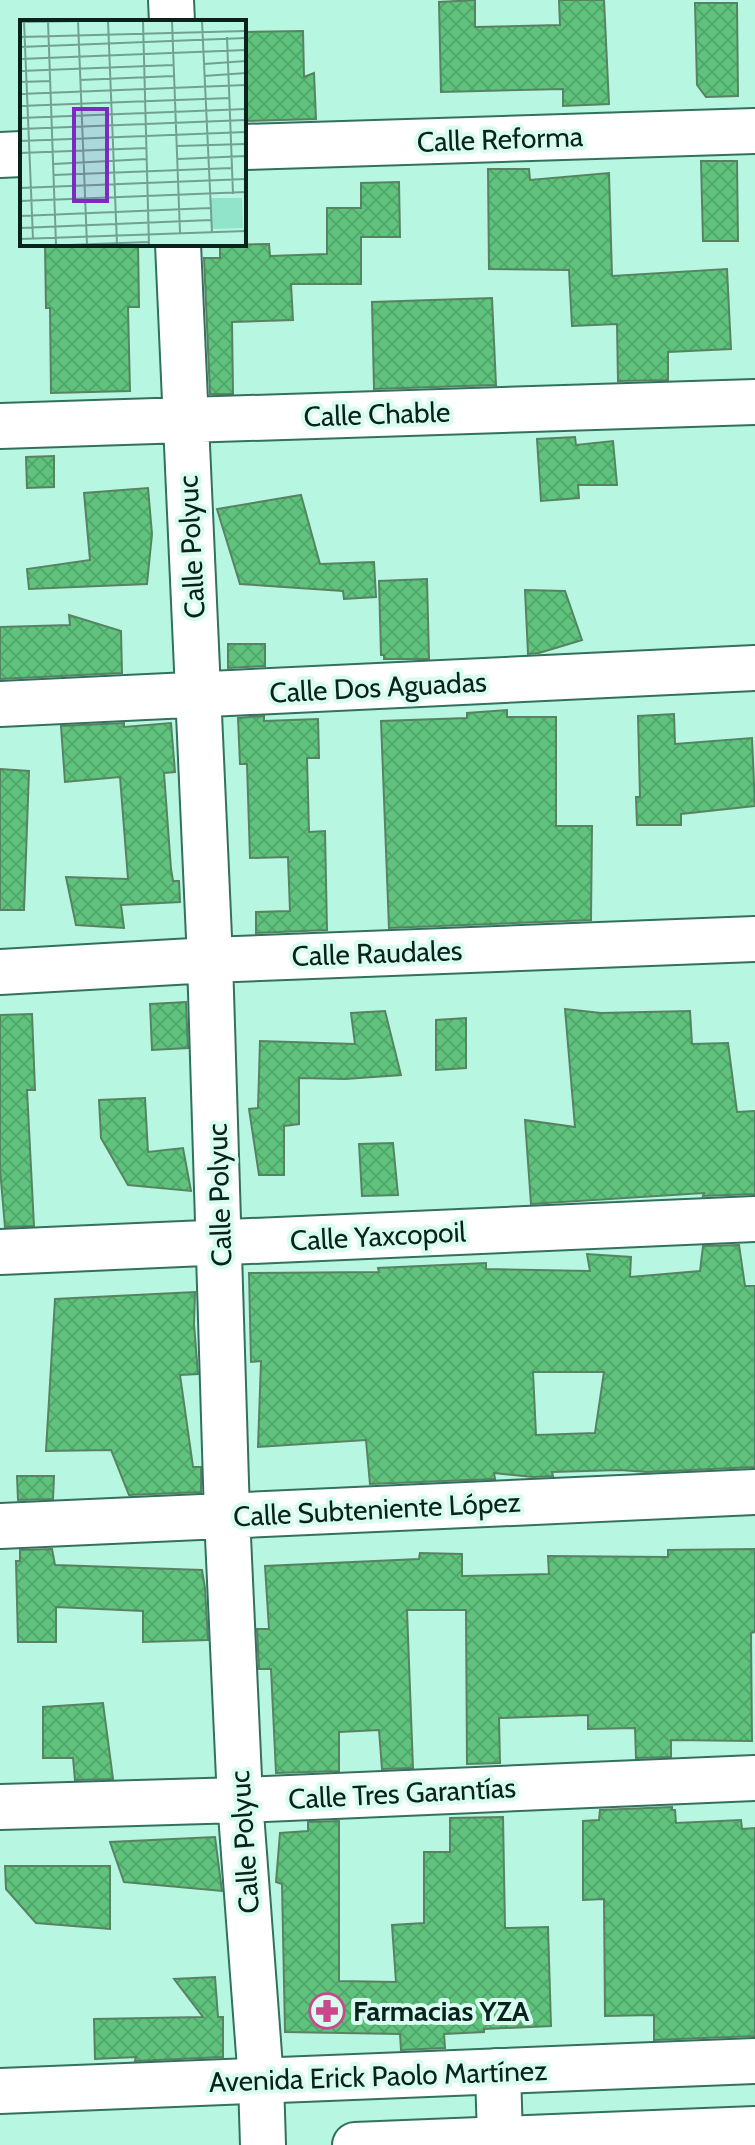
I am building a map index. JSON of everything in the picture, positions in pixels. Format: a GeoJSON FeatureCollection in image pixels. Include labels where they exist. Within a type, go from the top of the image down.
{"type":"FeatureCollection","features":[{"type":"Feature","properties":{"kind":"street"},"geometry":{"type":"LineString","coordinates":[[171,0],[172,20]]}},
{"type":"Feature","properties":{"kind":"street","name":"Calle Reforma"},"geometry":{"type":"LineString","coordinates":[[246,147],[755,131]]}},
{"type":"Feature","properties":{"kind":"street"},"geometry":{"type":"LineString","coordinates":[[0,155],[20,154]]}},
{"type":"Feature","properties":{"kind":"street","name":"Calle Polyuc"},"geometry":{"type":"LineString","coordinates":[[178,246],[221,1243],[227,1515],[240,1800],[263,2145]]}},
{"type":"Feature","properties":{"kind":"street","name":"Calle Chable"},"geometry":{"type":"LineString","coordinates":[[0,426],[755,402]]}},
{"type":"Feature","properties":{"kind":"street","name":"Calle Dos Aguadas"},"geometry":{"type":"LineString","coordinates":[[0,704],[755,668]]}},
{"type":"Feature","properties":{"kind":"street","name":"Calle Raudales"},"geometry":{"type":"LineString","coordinates":[[0,972],[210,960],[755,939]]}},
{"type":"Feature","properties":{"kind":"street","name":"Calle Yaxcopoil"},"geometry":{"type":"LineString","coordinates":[[0,1252],[755,1219]]}},
{"type":"Feature","properties":{"kind":"street","name":"Calle Subteniente López"},"geometry":{"type":"LineString","coordinates":[[0,1526],[755,1492]]}},
{"type":"Feature","properties":{"kind":"street","name":"Calle Tres Garantías"},"geometry":{"type":"LineString","coordinates":[[0,1807],[755,1778]]}},
{"type":"Feature","properties":{"kind":"street","name":"Avenida Erick Paolo Martínez"},"geometry":{"type":"LineString","coordinates":[[0,2091],[755,2061]]}},
{"type":"Feature","properties":{"kind":"street"},"geometry":{"type":"LineString","coordinates":[[498,2071],[500,2139]]}},
{"type":"Feature","properties":{"kind":"street"},"geometry":{"type":"LineString","coordinates":[[355,2145],[755,2129]]}},
{"type":"Feature","properties":{"kind":"building"},"geometry":{"type":"Polygon","coordinates":[[[475,0],[475,27],[560,25],[559,0],[604,0],[609,104],[563,106],[563,89],[441,92],[439,2],[475,0]]]}},
{"type":"Feature","properties":{"kind":"building"},"geometry":{"type":"Polygon","coordinates":[[[695,3],[737,3],[738,96],[706,97],[697,85],[695,3]]]}},
{"type":"Feature","properties":{"kind":"building"},"geometry":{"type":"Polygon","coordinates":[[[303,31],[304,77],[314,73],[316,119],[246,121],[246,32],[303,31]]]}},
{"type":"Feature","properties":{"kind":"building"},"geometry":{"type":"Polygon","coordinates":[[[701,161],[737,161],[738,241],[703,241],[701,161]]]}},
{"type":"Feature","properties":{"kind":"building"},"geometry":{"type":"Polygon","coordinates":[[[488,169],[529,169],[530,180],[609,173],[612,276],[727,269],[731,349],[668,352],[668,380],[618,381],[617,324],[572,326],[569,270],[489,269],[488,169]]]}},
{"type":"Feature","properties":{"kind":"building"},"geometry":{"type":"Polygon","coordinates":[[[399,182],[400,237],[361,237],[361,284],[291,284],[293,320],[232,322],[233,394],[210,394],[204,258],[220,258],[220,246],[246,244],[269,244],[270,256],[327,254],[327,208],[361,208],[361,183],[399,182]]]}},
{"type":"Feature","properties":{"kind":"building"},"geometry":{"type":"Polygon","coordinates":[[[45,246],[138,246],[139,307],[128,307],[130,391],[51,393],[50,308],[46,308],[45,246]]]}},
{"type":"Feature","properties":{"kind":"building"},"geometry":{"type":"Polygon","coordinates":[[[492,298],[496,385],[374,389],[372,302],[492,298]]]}},
{"type":"Feature","properties":{"kind":"building"},"geometry":{"type":"Polygon","coordinates":[[[575,437],[576,445],[613,441],[617,485],[578,485],[579,498],[541,501],[537,439],[575,437]]]}},
{"type":"Feature","properties":{"kind":"building"},"geometry":{"type":"Polygon","coordinates":[[[54,456],[54,487],[27,488],[26,457],[54,456]]]}},
{"type":"Feature","properties":{"kind":"building"},"geometry":{"type":"Polygon","coordinates":[[[148,488],[152,534],[147,584],[29,589],[27,569],[90,560],[84,493],[148,488]]]}},
{"type":"Feature","properties":{"kind":"building"},"geometry":{"type":"Polygon","coordinates":[[[301,495],[320,564],[374,562],[376,597],[344,599],[343,591],[240,584],[217,509],[301,495]]]}},
{"type":"Feature","properties":{"kind":"building"},"geometry":{"type":"Polygon","coordinates":[[[427,579],[429,659],[384,659],[381,655],[379,581],[427,579]]]}},
{"type":"Feature","properties":{"kind":"building"},"geometry":{"type":"Polygon","coordinates":[[[525,590],[565,591],[582,640],[528,654],[525,590]]]}},
{"type":"Feature","properties":{"kind":"building"},"geometry":{"type":"Polygon","coordinates":[[[69,615],[121,631],[122,673],[0,679],[0,627],[70,625],[69,615]]]}},
{"type":"Feature","properties":{"kind":"building"},"geometry":{"type":"Polygon","coordinates":[[[228,644],[265,644],[265,666],[228,668],[228,644]]]}},
{"type":"Feature","properties":{"kind":"building"},"geometry":{"type":"Polygon","coordinates":[[[507,710],[507,717],[556,717],[556,826],[592,826],[591,920],[389,928],[381,721],[467,718],[467,713],[507,710]]]}},
{"type":"Feature","properties":{"kind":"building"},"geometry":{"type":"Polygon","coordinates":[[[674,714],[675,744],[752,738],[755,806],[681,814],[681,825],[637,825],[636,797],[640,797],[638,716],[674,714]]]}},
{"type":"Feature","properties":{"kind":"building"},"geometry":{"type":"Polygon","coordinates":[[[264,716],[264,721],[318,719],[319,758],[307,758],[309,832],[325,831],[327,930],[256,933],[256,912],[290,911],[288,857],[250,858],[247,764],[240,764],[238,718],[264,716]]]}},
{"type":"Feature","properties":{"kind":"building"},"geometry":{"type":"Polygon","coordinates":[[[124,723],[124,727],[171,723],[175,772],[164,773],[171,869],[173,881],[179,881],[180,902],[121,905],[124,928],[76,925],[66,877],[128,879],[120,777],[65,782],[61,726],[124,723]]]}},
{"type":"Feature","properties":{"kind":"building"},"geometry":{"type":"Polygon","coordinates":[[[0,769],[29,771],[24,910],[0,910],[0,769]]]}},
{"type":"Feature","properties":{"kind":"building"},"geometry":{"type":"Polygon","coordinates":[[[186,1002],[188,1048],[152,1050],[150,1004],[186,1002]]]}},
{"type":"Feature","properties":{"kind":"building"},"geometry":{"type":"Polygon","coordinates":[[[565,1009],[601,1013],[690,1011],[692,1044],[728,1043],[737,1112],[755,1111],[755,1194],[703,1196],[704,1193],[531,1204],[525,1120],[575,1127],[565,1009]]]}},
{"type":"Feature","properties":{"kind":"building"},"geometry":{"type":"Polygon","coordinates":[[[385,1011],[401,1075],[299,1078],[299,1124],[284,1126],[284,1175],[259,1175],[249,1109],[258,1108],[260,1041],[355,1044],[351,1013],[385,1011]]]}},
{"type":"Feature","properties":{"kind":"building"},"geometry":{"type":"Polygon","coordinates":[[[32,1014],[35,1090],[27,1090],[34,1226],[5,1227],[0,1169],[0,1015],[32,1014]]]}},
{"type":"Feature","properties":{"kind":"building"},"geometry":{"type":"Polygon","coordinates":[[[466,1018],[466,1068],[436,1070],[436,1020],[466,1018]]]}},
{"type":"Feature","properties":{"kind":"building"},"geometry":{"type":"Polygon","coordinates":[[[145,1098],[148,1152],[183,1148],[191,1191],[128,1185],[101,1138],[99,1100],[145,1098]]]}},
{"type":"Feature","properties":{"kind":"building"},"geometry":{"type":"Polygon","coordinates":[[[393,1143],[398,1195],[362,1196],[359,1144],[393,1143]]]}},
{"type":"Feature","properties":{"kind":"building"},"geometry":{"type":"Polygon","coordinates":[[[739,1245],[745,1286],[755,1286],[755,1467],[552,1472],[553,1476],[533,1477],[494,1473],[495,1479],[370,1484],[366,1440],[258,1447],[261,1361],[251,1362],[249,1273],[379,1272],[378,1268],[486,1263],[486,1269],[590,1271],[587,1254],[631,1257],[630,1277],[700,1271],[703,1246],[739,1245]],[[533,1372],[536,1435],[595,1433],[604,1372],[533,1372]]]}},
{"type":"Feature","properties":{"kind":"building"},"geometry":{"type":"Polygon","coordinates":[[[195,1292],[198,1374],[180,1375],[193,1467],[201,1467],[201,1492],[129,1495],[111,1450],[46,1451],[55,1299],[195,1292]]]}},
{"type":"Feature","properties":{"kind":"building"},"geometry":{"type":"Polygon","coordinates":[[[17,1476],[54,1476],[53,1499],[18,1500],[17,1476]]]}},
{"type":"Feature","properties":{"kind":"building"},"geometry":{"type":"Polygon","coordinates":[[[52,1549],[55,1565],[202,1570],[208,1640],[143,1642],[143,1611],[56,1607],[56,1642],[18,1642],[16,1561],[20,1561],[20,1550],[52,1549]]]}},
{"type":"Feature","properties":{"kind":"building"},"geometry":{"type":"Polygon","coordinates":[[[755,1549],[755,1632],[751,1633],[752,1741],[671,1740],[671,1757],[636,1758],[635,1728],[588,1729],[588,1715],[499,1718],[500,1763],[467,1764],[466,1610],[407,1610],[413,1768],[382,1769],[379,1730],[339,1732],[339,1771],[276,1773],[271,1669],[259,1669],[257,1629],[269,1629],[265,1566],[419,1559],[420,1553],[462,1554],[462,1576],[549,1574],[548,1556],[668,1557],[668,1550],[755,1549]]]}},
{"type":"Feature","properties":{"kind":"building"},"geometry":{"type":"Polygon","coordinates":[[[103,1703],[113,1779],[75,1780],[73,1758],[43,1758],[43,1707],[103,1703]]]}},
{"type":"Feature","properties":{"kind":"building"},"geometry":{"type":"Polygon","coordinates":[[[672,1807],[676,1823],[741,1820],[742,1829],[755,1828],[755,2036],[654,2040],[654,2015],[605,2016],[604,1899],[583,1900],[583,1821],[599,1820],[600,1810],[672,1807]]]}},
{"type":"Feature","properties":{"kind":"building"},"geometry":{"type":"Polygon","coordinates":[[[503,1817],[505,1928],[548,1927],[551,2026],[444,2034],[445,2048],[401,2050],[400,2034],[285,2032],[282,1884],[276,1882],[280,1833],[308,1831],[308,1822],[339,1821],[339,1981],[396,1982],[392,1925],[424,1923],[424,1852],[450,1852],[450,1818],[503,1817]]]}},
{"type":"Feature","properties":{"kind":"building"},"geometry":{"type":"Polygon","coordinates":[[[215,1837],[222,1891],[124,1882],[110,1842],[215,1837]]]}},
{"type":"Feature","properties":{"kind":"building"},"geometry":{"type":"Polygon","coordinates":[[[5,1866],[110,1866],[110,1929],[36,1923],[6,1889],[5,1866]]]}},
{"type":"Feature","properties":{"kind":"building"},"geometry":{"type":"Polygon","coordinates":[[[215,1977],[218,2017],[223,2017],[223,2057],[135,2061],[136,2057],[95,2059],[94,2019],[203,2017],[174,1979],[215,1977]]]}},
{"type":"Feature","properties":{"kind":"place","name":"Farmacias YZA"},"geometry":{"type":"Point","coordinates":[327,2011]}}]}
